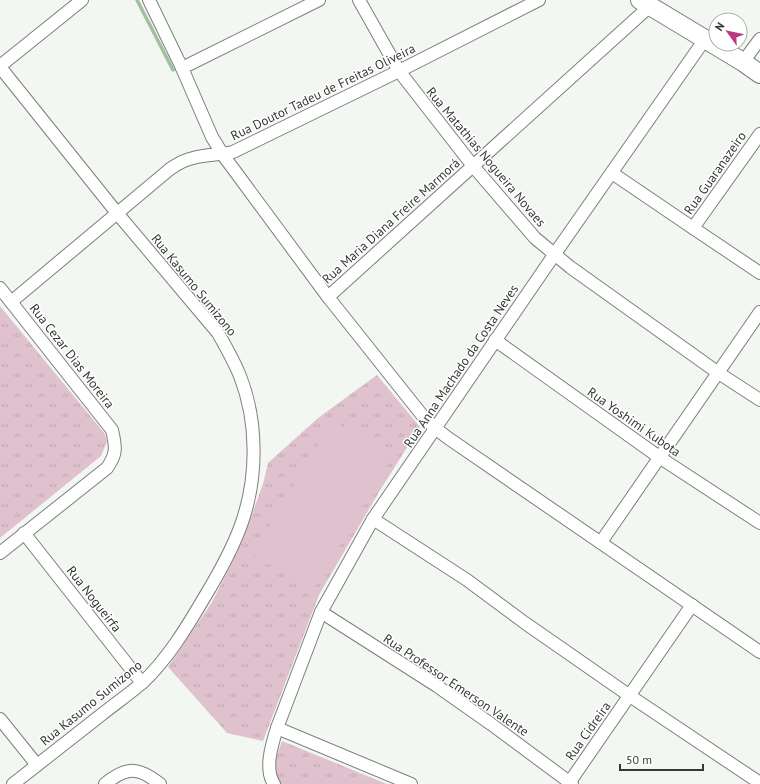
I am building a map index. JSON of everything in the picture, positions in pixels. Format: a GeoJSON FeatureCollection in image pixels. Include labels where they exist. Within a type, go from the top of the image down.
{"type":"FeatureCollection","features":[{"type":"Feature","properties":{"kind":"main road"},"geometry":{"type":"LineString","coordinates":[[645,3],[743,62],[760,74]]}},
{"type":"Feature","properties":{"kind":"street"},"geometry":{"type":"LineString","coordinates":[[0,66],[82,0]]}},
{"type":"Feature","properties":{"kind":"street"},"geometry":{"type":"LineString","coordinates":[[149,0],[182,68],[212,137],[223,154],[328,297],[422,415],[435,428],[760,652]]}},
{"type":"Feature","properties":{"kind":"street"},"geometry":{"type":"LineString","coordinates":[[182,68],[319,0]]}},
{"type":"Feature","properties":{"kind":"street","name":"Rua Matathias Nogueira Novaes"},"geometry":{"type":"LineString","coordinates":[[359,0],[399,71],[472,166],[535,238],[554,254],[717,372],[760,400]]}},
{"type":"Feature","properties":{"kind":"street","name":"Rua Doutor Tadeu de Freitas Oliveira"},"geometry":{"type":"LineString","coordinates":[[12,302],[170,169],[182,162],[193,158],[223,154],[239,149],[399,71],[539,0]]}},
{"type":"Feature","properties":{"kind":"street","name":"Rua Maria Diana Freire Marmorá"},"geometry":{"type":"LineString","coordinates":[[328,297],[472,166],[645,3]]}},
{"type":"Feature","properties":{"kind":"street","name":"Rua Anna Machado da Costa Neves"},"geometry":{"type":"LineString","coordinates":[[274,784],[272,781],[270,766],[271,748],[276,728],[321,612],[373,519],[554,254],[705,39]]}},
{"type":"Feature","properties":{"kind":"street"},"geometry":{"type":"LineString","coordinates":[[743,62],[760,39]]}},
{"type":"Feature","properties":{"kind":"street","name":"Rua Kasumo Sumizono"},"geometry":{"type":"LineString","coordinates":[[0,66],[117,213],[218,333],[241,377],[253,430],[254,454],[250,488],[238,532],[217,576],[196,612],[166,657],[142,683],[13,784]]}},
{"type":"Feature","properties":{"kind":"street","name":"Rua Guaranazeiro"},"geometry":{"type":"LineString","coordinates":[[693,228],[760,134]]}},
{"type":"Feature","properties":{"kind":"street"},"geometry":{"type":"LineString","coordinates":[[612,173],[760,272]]}},
{"type":"Feature","properties":{"kind":"street","name":"Rua Cezar Dias Moreira"},"geometry":{"type":"LineString","coordinates":[[0,288],[112,430],[116,446],[113,459],[106,468],[24,533]]}},
{"type":"Feature","properties":{"kind":"street"},"geometry":{"type":"LineString","coordinates":[[601,542],[717,372],[760,312]]}},
{"type":"Feature","properties":{"kind":"street","name":"Rua Yoshimi Kubota"},"geometry":{"type":"LineString","coordinates":[[495,340],[659,457],[760,523]]}},
{"type":"Feature","properties":{"kind":"street"},"geometry":{"type":"LineString","coordinates":[[373,519],[467,580],[630,696],[760,783]]}},
{"type":"Feature","properties":{"kind":"street"},"geometry":{"type":"LineString","coordinates":[[0,553],[24,533]]}},
{"type":"Feature","properties":{"kind":"street","name":"Rua Nogueirfa"},"geometry":{"type":"LineString","coordinates":[[24,533],[142,683]]}},
{"type":"Feature","properties":{"kind":"street","name":"Rua Cidreira"},"geometry":{"type":"LineString","coordinates":[[570,783],[692,605]]}},
{"type":"Feature","properties":{"kind":"street","name":"Rua Professor Emerson Valente"},"geometry":{"type":"LineString","coordinates":[[321,612],[437,686],[570,783]]}},
{"type":"Feature","properties":{"kind":"street"},"geometry":{"type":"LineString","coordinates":[[0,719],[37,765]]}},
{"type":"Feature","properties":{"kind":"street"},"geometry":{"type":"LineString","coordinates":[[276,728],[411,784]]}},
{"type":"Feature","properties":{"kind":"street"},"geometry":{"type":"LineString","coordinates":[[105,784],[125,772],[137,770],[148,774],[160,784]]}},
{"type":"Feature","properties":{"kind":"green space"},"geometry":{"type":"Polygon","coordinates":[[[0,306],[105,434],[107,442],[101,456],[0,538],[0,306]]]}},
{"type":"Feature","properties":{"kind":"green space"},"geometry":{"type":"Polygon","coordinates":[[[377,375],[420,427],[379,492],[319,595],[263,741],[227,733],[168,667],[212,602],[231,565],[242,542],[263,484],[268,463],[318,418],[377,375]]]}},
{"type":"Feature","properties":{"kind":"green space"},"geometry":{"type":"Polygon","coordinates":[[[332,420],[392,456],[313,590],[253,555],[332,420]]]}},
{"type":"Feature","properties":{"kind":"green space"},"geometry":{"type":"Polygon","coordinates":[[[282,741],[387,784],[277,784],[272,769],[282,741]]]}},
{"type":"Feature","properties":{"kind":"waterway"},"geometry":{"type":"LineString","coordinates":[[137,0],[173,70]]}}]}
